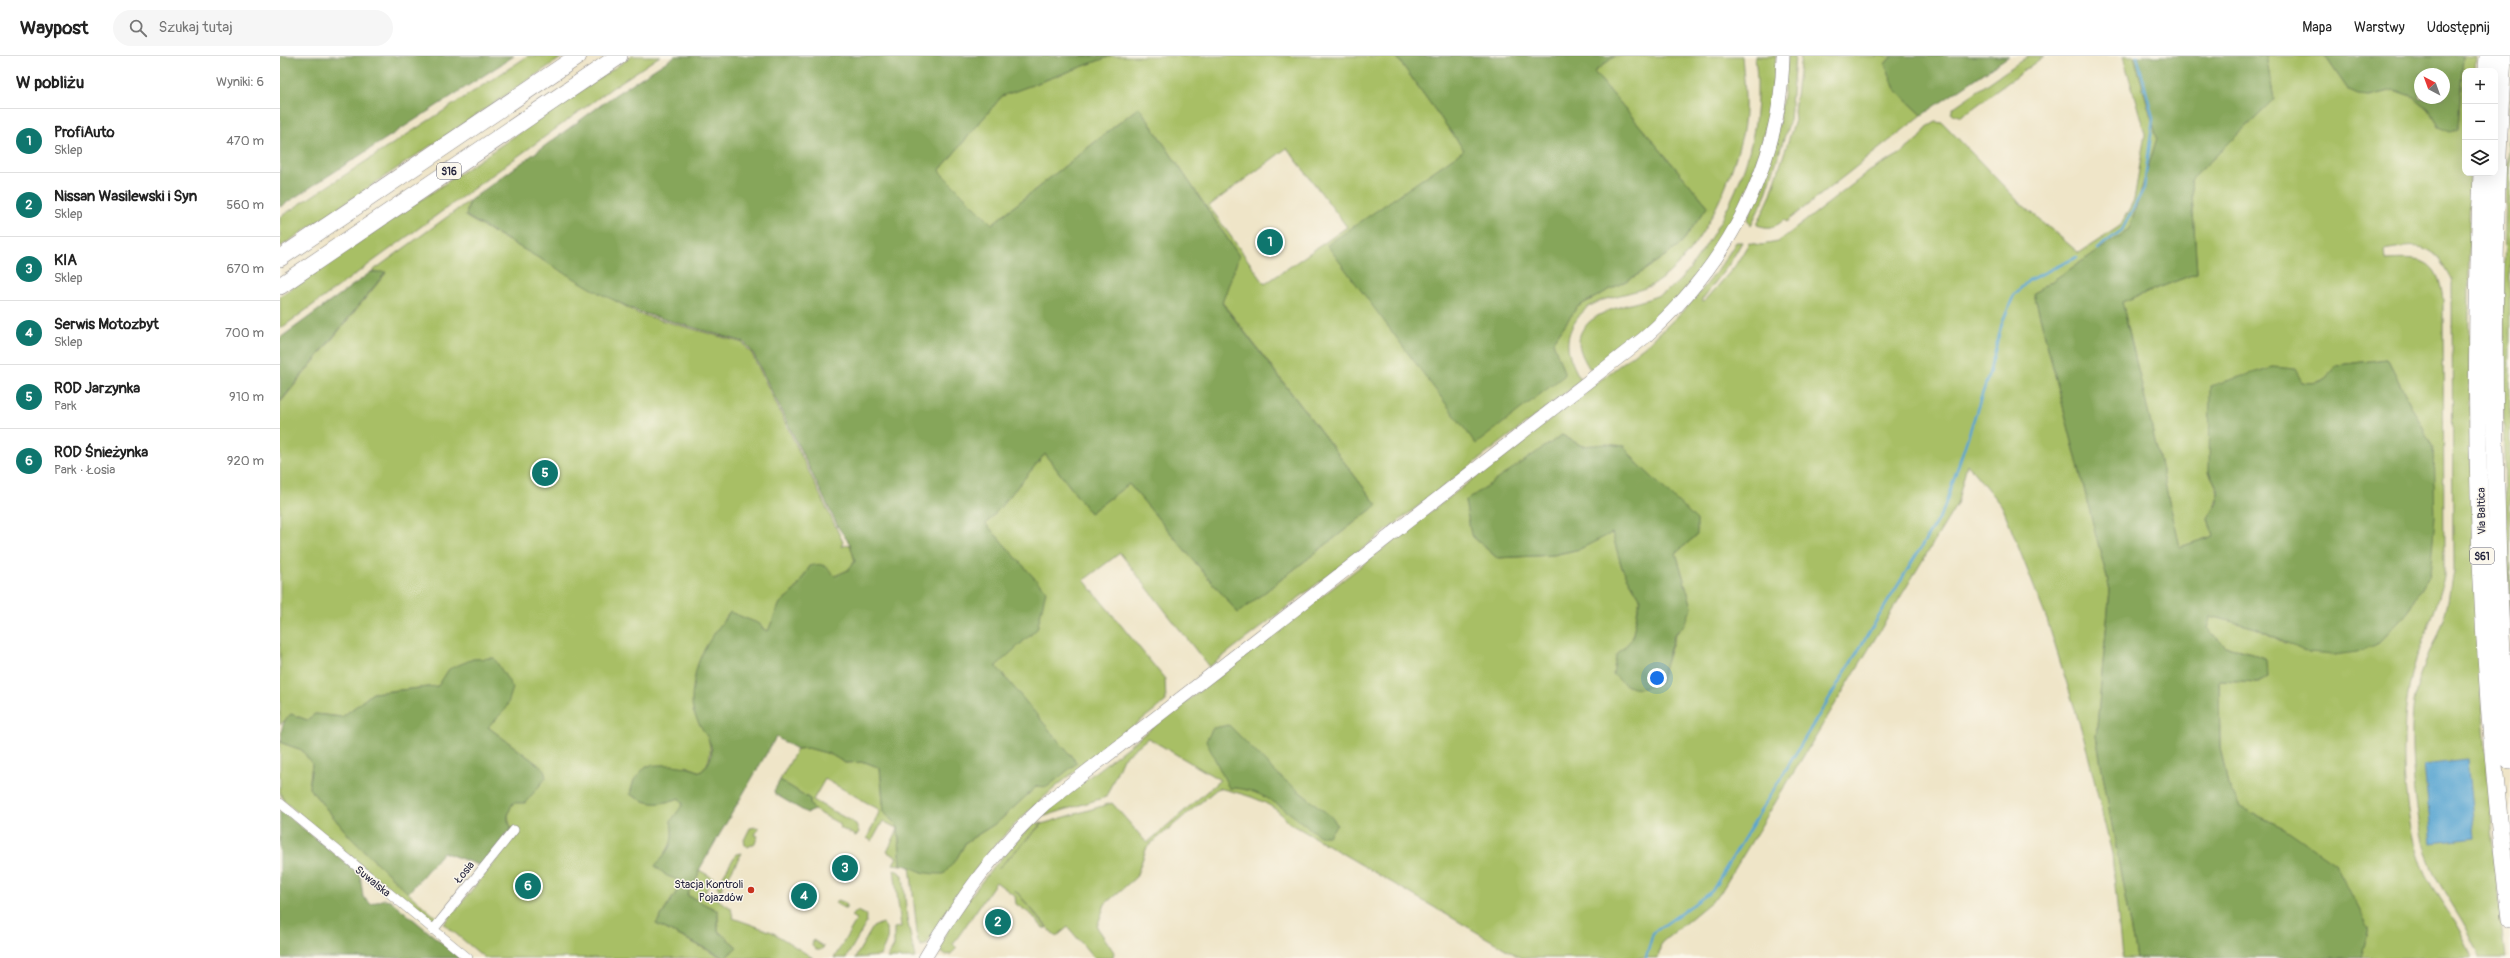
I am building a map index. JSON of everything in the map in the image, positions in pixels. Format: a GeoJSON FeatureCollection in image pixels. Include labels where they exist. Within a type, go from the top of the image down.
{"type":"FeatureCollection","features":[{"type":"Feature","properties":{"kind":"highway","name":"S16"},"geometry":{"type":"LineString","coordinates":[[280,258],[578,56]]}},
{"type":"Feature","properties":{"kind":"highway","name":"S16"},"geometry":{"type":"LineString","coordinates":[[280,286],[619,56]]}},
{"type":"Feature","properties":{"kind":"highway"},"geometry":{"type":"LineString","coordinates":[[2487,68],[2488,56]]}},
{"type":"Feature","properties":{"kind":"highway","name":"Via Baltica"},"geometry":{"type":"LineString","coordinates":[[2503,56],[2497,189],[2494,373],[2496,535],[2510,761]]}},
{"type":"Feature","properties":{"kind":"highway","name":"Via Baltica"},"geometry":{"type":"LineString","coordinates":[[2482,176],[2478,374],[2482,538],[2493,739],[2510,919]]}},
{"type":"Feature","properties":{"kind":"main road"},"geometry":{"type":"LineString","coordinates":[[927,955],[982,871],[1009,838],[1046,803],[1644,338],[1681,304],[1722,251],[1738,225],[1756,185],[1770,145],[1778,110],[1783,56]]}},
{"type":"Feature","properties":{"kind":"street","name":"Suwalska"},"geometry":{"type":"LineString","coordinates":[[280,803],[468,958]]}},
{"type":"Feature","properties":{"kind":"street","name":"Łosia"},"geometry":{"type":"LineString","coordinates":[[433,930],[514,830]]}},
{"type":"Feature","properties":{"kind":"green space"},"geometry":{"type":"Polygon","coordinates":[[[280,56],[514,56],[280,207],[280,56]]]}},
{"type":"Feature","properties":{"kind":"green space"},"geometry":{"type":"Polygon","coordinates":[[[528,56],[564,56],[280,247],[280,217],[528,56]]]}},
{"type":"Feature","properties":{"kind":"green space"},"geometry":{"type":"Polygon","coordinates":[[[632,56],[660,56],[612,88],[280,329],[280,296],[632,56]]]}},
{"type":"Feature","properties":{"kind":"green space"},"geometry":{"type":"Polygon","coordinates":[[[675,56],[1111,56],[1002,96],[939,171],[992,224],[1139,107],[1239,256],[1222,303],[1377,505],[1238,613],[1129,484],[1090,513],[1045,454],[986,524],[1046,591],[1037,629],[996,666],[1077,763],[1047,787],[1037,786],[998,822],[966,842],[957,858],[944,874],[930,874],[912,867],[901,865],[898,827],[884,812],[880,768],[865,762],[845,763],[830,754],[808,748],[797,749],[776,737],[699,870],[698,876],[687,895],[718,911],[718,931],[737,947],[725,958],[656,924],[683,882],[667,876],[655,866],[670,846],[672,835],[671,821],[683,804],[679,798],[654,803],[637,798],[630,794],[634,780],[646,766],[674,765],[687,767],[701,772],[708,763],[711,756],[711,749],[710,742],[694,713],[692,694],[697,667],[704,651],[714,635],[730,612],[760,624],[762,628],[768,631],[780,603],[796,589],[810,566],[818,564],[824,566],[835,576],[848,570],[855,561],[850,544],[838,527],[753,353],[744,342],[639,312],[601,294],[466,216],[469,201],[616,94],[675,56]]]}},
{"type":"Feature","properties":{"kind":"green space"},"geometry":{"type":"Polygon","coordinates":[[[1111,56],[1396,56],[1464,150],[1553,342],[1577,307],[1639,274],[1679,246],[1708,206],[1594,72],[1615,56],[1742,56],[1745,116],[1737,155],[1721,198],[1698,239],[1684,258],[1669,273],[1652,285],[1594,304],[1580,315],[1574,324],[1568,340],[1568,348],[1581,381],[1209,667],[1120,553],[1084,580],[1165,679],[1166,701],[1054,789],[1012,827],[974,871],[926,945],[921,946],[918,942],[910,865],[922,872],[957,858],[966,842],[998,822],[1037,786],[1077,763],[995,666],[1037,629],[1045,591],[986,524],[1045,454],[1090,513],[1129,484],[1238,613],[1377,505],[1222,302],[1239,256],[1139,107],[992,224],[939,171],[1002,96],[1111,56]],[[1287,148],[1209,206],[1265,284],[1347,227],[1287,148]]]}},
{"type":"Feature","properties":{"kind":"green space"},"geometry":{"type":"Polygon","coordinates":[[[1396,56],[1615,56],[1594,72],[1708,206],[1679,246],[1639,274],[1577,307],[1553,342],[1565,375],[1476,444],[1327,245],[1464,150],[1396,56]]]}},
{"type":"Feature","properties":{"kind":"green space"},"geometry":{"type":"Polygon","coordinates":[[[1755,56],[1776,56],[1767,121],[1760,151],[1751,179],[1725,233],[1708,260],[1675,302],[1655,324],[1595,369],[1589,368],[1579,344],[1580,334],[1583,329],[1591,321],[1610,310],[1655,297],[1671,288],[1683,277],[1693,264],[1706,245],[1731,201],[1741,178],[1753,131],[1757,82],[1755,56]]]}},
{"type":"Feature","properties":{"kind":"green space"},"geometry":{"type":"Polygon","coordinates":[[[1788,56],[1795,56],[1790,120],[1765,197],[1751,225],[1747,219],[1757,199],[1770,159],[1783,99],[1788,56]]]}},
{"type":"Feature","properties":{"kind":"green space"},"geometry":{"type":"Polygon","coordinates":[[[1801,56],[1892,56],[1885,64],[1895,89],[1922,115],[1786,222],[1784,220],[1771,227],[1761,226],[1757,225],[1770,197],[1795,120],[1794,111],[1801,56]]]}},
{"type":"Feature","properties":{"kind":"green space"},"geometry":{"type":"Polygon","coordinates":[[[1892,56],[2009,56],[1922,115],[1895,89],[1885,64],[1892,56]]]}},
{"type":"Feature","properties":{"kind":"green space"},"geometry":{"type":"Polygon","coordinates":[[[2028,56],[2044,56],[1961,117],[1951,113],[1954,107],[2028,56]]]}},
{"type":"Feature","properties":{"kind":"green space"},"geometry":{"type":"Polygon","coordinates":[[[2123,56],[2134,56],[2157,138],[2129,230],[2034,293],[2110,590],[2096,736],[2136,958],[2122,958],[2112,854],[2084,738],[2047,620],[2003,508],[1967,464],[1957,504],[1719,895],[1661,943],[1658,958],[1521,958],[1288,822],[1274,808],[1256,799],[1218,788],[1147,847],[1136,877],[1105,904],[1097,927],[1114,952],[1113,958],[1094,958],[1068,927],[1056,937],[1014,889],[1047,928],[1043,928],[1032,915],[1016,904],[1015,896],[996,882],[953,944],[957,948],[951,954],[946,955],[939,951],[943,939],[952,922],[980,884],[1011,847],[1035,823],[1042,823],[997,870],[1042,824],[1112,803],[1147,843],[1220,780],[1148,738],[1123,758],[1106,797],[1045,816],[1045,811],[1647,344],[1696,297],[1736,242],[1742,242],[1730,263],[1701,301],[1704,302],[1735,266],[1749,243],[1761,245],[1778,242],[1870,171],[1900,154],[1920,138],[1927,127],[1936,122],[1943,123],[2018,201],[2079,253],[2120,226],[2134,200],[2145,134],[2123,56]],[[1562,435],[1522,464],[1471,535],[1497,558],[1554,555],[1580,549],[1612,532],[1622,568],[1640,598],[1632,639],[1616,656],[1660,683],[1675,635],[1684,625],[1692,607],[1676,553],[1697,535],[1624,447],[1582,446],[1562,435]]]}},
{"type":"Feature","properties":{"kind":"green space"},"geometry":{"type":"Polygon","coordinates":[[[2134,56],[2266,56],[2274,99],[2191,180],[2197,273],[2122,302],[2180,547],[2213,536],[2208,518],[2218,502],[2218,489],[2209,472],[2210,386],[2272,367],[2295,369],[2302,382],[2314,383],[2322,380],[2330,374],[2337,365],[2387,359],[2433,448],[2435,517],[2430,574],[2408,612],[2379,643],[2357,652],[2334,655],[2308,653],[2256,628],[2211,616],[2207,628],[2226,647],[2253,653],[2266,659],[2267,677],[2258,682],[2219,680],[2220,747],[2228,785],[2240,807],[2286,829],[2335,863],[2369,928],[2361,958],[2136,958],[2096,736],[2110,590],[2034,293],[2129,230],[2157,138],[2134,56]]]}},
{"type":"Feature","properties":{"kind":"green space"},"geometry":{"type":"Polygon","coordinates":[[[2266,56],[2325,56],[2349,91],[2370,96],[2394,90],[2414,97],[2414,104],[2423,104],[2429,109],[2438,127],[2458,130],[2462,71],[2462,176],[2470,176],[2469,370],[2475,566],[2487,762],[2505,958],[2480,958],[2469,932],[2433,872],[2423,843],[2416,803],[2412,759],[2412,718],[2414,702],[2419,679],[2448,603],[2453,571],[2452,279],[2439,259],[2426,249],[2408,247],[2384,250],[2385,260],[2398,259],[2419,261],[2432,268],[2441,286],[2443,300],[2444,577],[2415,663],[2410,685],[2406,709],[2404,763],[2409,816],[2420,862],[2432,886],[2461,933],[2472,958],[2361,958],[2369,928],[2286,829],[2240,808],[2228,785],[2220,747],[2219,680],[2258,682],[2267,677],[2253,653],[2226,647],[2207,628],[2211,616],[2256,628],[2285,643],[2379,643],[2408,612],[2430,574],[2433,448],[2387,359],[2337,365],[2330,374],[2318,382],[2302,382],[2209,472],[2218,495],[2216,505],[2208,518],[2213,536],[2180,547],[2122,302],[2197,273],[2191,180],[2274,99],[2266,56]]]}},
{"type":"Feature","properties":{"kind":"green space"},"geometry":{"type":"Polygon","coordinates":[[[2325,56],[2463,56],[2458,130],[2450,132],[2438,127],[2429,109],[2423,104],[2450,104],[2450,68],[2414,68],[2414,97],[2394,90],[2370,96],[2358,95],[2349,91],[2325,56]]]}},
{"type":"Feature","properties":{"kind":"green space"},"geometry":{"type":"Polygon","coordinates":[[[2463,56],[2476,56],[2475,68],[2462,68],[2463,56]]]}},
{"type":"Feature","properties":{"kind":"green space"},"geometry":{"type":"Polygon","coordinates":[[[2510,99],[2510,623],[2505,492],[2503,361],[2505,230],[2510,99]]]}},
{"type":"Feature","properties":{"kind":"green space"},"geometry":{"type":"Polygon","coordinates":[[[469,201],[466,217],[639,314],[743,343],[752,354],[843,542],[841,547],[850,544],[855,561],[848,570],[835,576],[810,566],[796,589],[780,603],[768,631],[762,628],[693,712],[709,742],[710,757],[701,772],[686,766],[634,780],[630,794],[636,798],[648,802],[660,803],[679,798],[684,804],[671,821],[672,835],[670,846],[655,866],[667,876],[683,881],[656,924],[723,958],[485,958],[444,924],[506,848],[505,844],[512,828],[509,820],[509,812],[512,804],[524,789],[544,769],[488,727],[506,709],[449,669],[439,686],[373,693],[342,717],[315,714],[307,720],[291,714],[280,725],[280,403],[386,273],[371,272],[469,201]]]}},
{"type":"Feature","properties":{"kind":"green space"},"geometry":{"type":"Polygon","coordinates":[[[371,272],[386,272],[280,402],[280,338],[371,272]]]}},
{"type":"Feature","properties":{"kind":"green space"},"geometry":{"type":"Polygon","coordinates":[[[1562,435],[1582,446],[1606,444],[1624,446],[1634,460],[1697,520],[1697,535],[1676,553],[1692,607],[1684,625],[1674,635],[1660,683],[1645,688],[1635,688],[1625,684],[1613,674],[1616,656],[1632,639],[1640,598],[1622,568],[1612,533],[1580,549],[1553,555],[1497,558],[1471,535],[1465,501],[1562,435]]]}},
{"type":"Feature","properties":{"kind":"green space"},"geometry":{"type":"Polygon","coordinates":[[[494,658],[513,688],[506,709],[488,727],[544,769],[546,778],[525,803],[513,803],[508,816],[508,822],[512,828],[481,866],[443,852],[408,893],[351,838],[309,788],[312,764],[302,750],[282,743],[282,727],[291,714],[307,720],[315,714],[342,717],[373,693],[438,686],[449,669],[473,659],[494,658]]]}},
{"type":"Feature","properties":{"kind":"green space"},"geometry":{"type":"Polygon","coordinates":[[[1229,725],[1277,774],[1333,818],[1337,825],[1328,836],[1320,836],[1278,804],[1254,792],[1229,788],[1206,741],[1213,728],[1229,725]]]}},
{"type":"Feature","properties":{"kind":"green space"},"geometry":{"type":"Polygon","coordinates":[[[280,740],[282,743],[302,750],[312,764],[309,788],[351,838],[408,893],[438,919],[433,922],[429,922],[285,802],[280,793],[280,740]]]}},
{"type":"Feature","properties":{"kind":"green space"},"geometry":{"type":"Polygon","coordinates":[[[808,748],[830,754],[845,763],[865,762],[880,768],[884,812],[898,827],[901,865],[893,864],[897,857],[887,852],[898,829],[883,821],[872,841],[867,838],[880,810],[825,779],[813,800],[856,824],[859,832],[856,836],[840,828],[840,824],[814,810],[810,804],[810,799],[780,780],[797,749],[808,748]]]}},
{"type":"Feature","properties":{"kind":"green space"},"geometry":{"type":"Polygon","coordinates":[[[780,780],[810,799],[810,804],[814,810],[807,813],[775,794],[774,791],[780,780]]]}},
{"type":"Feature","properties":{"kind":"green space"},"geometry":{"type":"Polygon","coordinates":[[[280,810],[360,874],[363,897],[371,904],[384,899],[390,900],[460,958],[280,958],[280,810]]]}},
{"type":"Feature","properties":{"kind":"green space"},"geometry":{"type":"Polygon","coordinates":[[[750,828],[759,828],[755,835],[758,836],[755,843],[748,847],[745,845],[744,840],[750,828]]]}},
{"type":"Feature","properties":{"kind":"green space"},"geometry":{"type":"Polygon","coordinates":[[[742,853],[720,891],[717,886],[736,854],[742,853]]]}},
{"type":"Feature","properties":{"kind":"green space"},"geometry":{"type":"Polygon","coordinates":[[[894,869],[903,875],[907,918],[915,958],[887,958],[894,946],[894,928],[901,927],[894,869]]]}},
{"type":"Feature","properties":{"kind":"green space"},"geometry":{"type":"Polygon","coordinates":[[[699,870],[713,878],[705,892],[731,908],[733,918],[772,932],[813,958],[725,958],[737,947],[718,931],[718,911],[687,895],[698,876],[699,870]]]}},
{"type":"Feature","properties":{"kind":"green space"},"geometry":{"type":"Polygon","coordinates":[[[838,900],[846,903],[846,909],[835,903],[838,900]]]}},
{"type":"Feature","properties":{"kind":"green space"},"geometry":{"type":"Polygon","coordinates":[[[858,911],[866,915],[867,922],[846,958],[834,958],[857,919],[851,916],[858,911]]]}},
{"type":"Feature","properties":{"kind":"green space"},"geometry":{"type":"Polygon","coordinates":[[[882,923],[888,935],[880,956],[855,958],[873,927],[882,923]]]}},
{"type":"Feature","properties":{"kind":"green space"},"geometry":{"type":"Polygon","coordinates":[[[813,940],[824,947],[820,950],[816,950],[812,946],[813,940]]]}},
{"type":"Feature","properties":{"kind":"water"},"geometry":{"type":"Polygon","coordinates":[[[2467,760],[2475,838],[2432,843],[2424,765],[2467,760]]]}},
{"type":"Feature","properties":{"kind":"waterway"},"geometry":{"type":"LineString","coordinates":[[2097,249],[2122,230],[2144,188],[2153,118],[2137,56]]}},
{"type":"Feature","properties":{"kind":"waterway"},"geometry":{"type":"LineString","coordinates":[[1646,958],[1653,933],[1712,891],[1943,511],[1989,374],[2002,323],[2014,295],[2029,280],[2077,257]]}},
{"type":"Feature","properties":{"kind":"place","name":"ProfiAuto"},"geometry":{"type":"Point","coordinates":[1270,242]}},
{"type":"Feature","properties":{"kind":"place","name":"ROD Jarzynka"},"geometry":{"type":"Point","coordinates":[545,473]}},
{"type":"Feature","properties":{"kind":"place","name":"KIA"},"geometry":{"type":"Point","coordinates":[845,868]}},
{"type":"Feature","properties":{"kind":"place","name":"ROD Śnieżynka"},"geometry":{"type":"Point","coordinates":[528,886]}},
{"type":"Feature","properties":{"kind":"place","name":"Stacja Kontroli Pojazdów"},"geometry":{"type":"Point","coordinates":[751,890]}},
{"type":"Feature","properties":{"kind":"place","name":"Serwis Motozbyt"},"geometry":{"type":"Point","coordinates":[804,896]}},
{"type":"Feature","properties":{"kind":"place","name":"Nissan Wasilewski i Syn"},"geometry":{"type":"Point","coordinates":[998,922]}}]}
